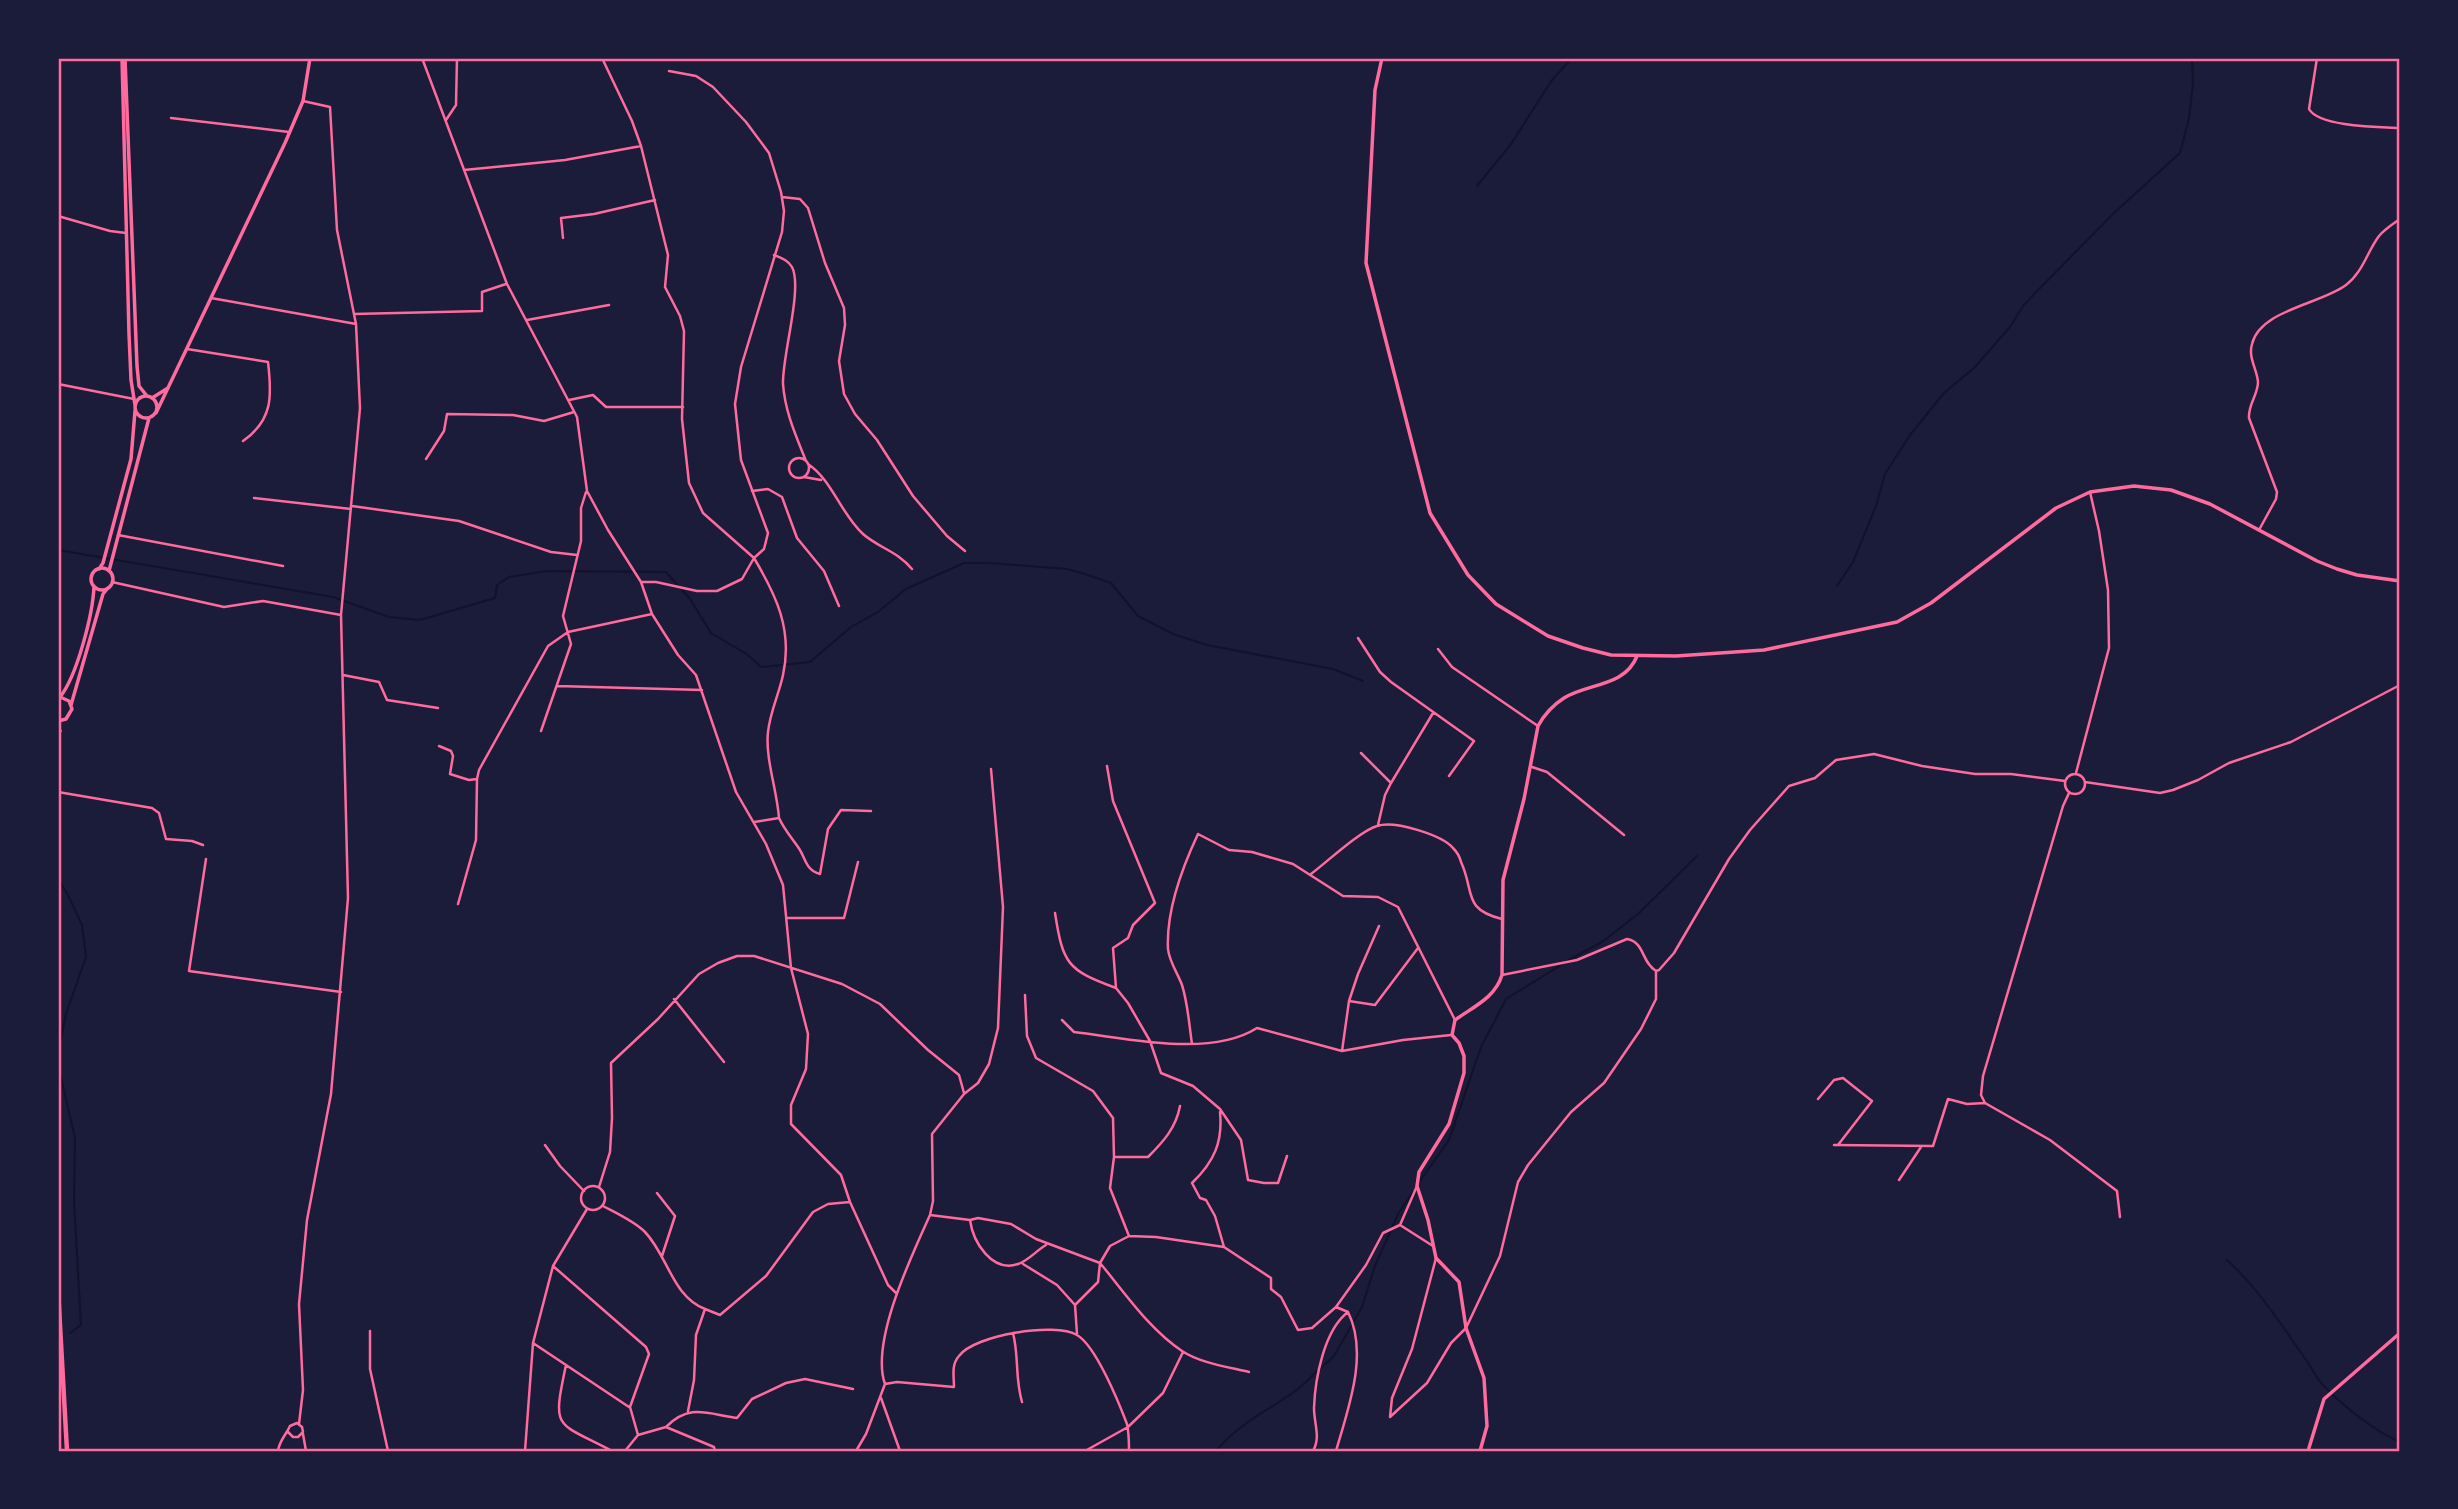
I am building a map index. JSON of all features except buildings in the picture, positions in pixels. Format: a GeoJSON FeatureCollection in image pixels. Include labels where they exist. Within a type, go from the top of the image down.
{"type":"FeatureCollection","features":[{"type":"Feature","properties":{"kind":"highway"},"geometry":{"type":"LineString","coordinates":[[58,1289],[67,1451]]}},
{"type":"Feature","properties":{"kind":"highway"},"geometry":{"type":"LineString","coordinates":[[58,1422],[59,1451]]}},
{"type":"Feature","properties":{"kind":"street"},"geometry":{"type":"LineString","coordinates":[[71,705],[66,699],[59,697],[69,685],[93,602],[92,576],[103,563],[131,459],[135,408],[126,233],[123,58]]}},
{"type":"Feature","properties":{"kind":"street"},"geometry":{"type":"LineString","coordinates":[[123,58],[137,366],[139,386],[158,406],[156,413]]}},
{"type":"Feature","properties":{"kind":"street"},"geometry":{"type":"LineString","coordinates":[[135,408],[143,418],[149,418],[156,413],[170,387],[303,101],[310,58]]}},
{"type":"Feature","properties":{"kind":"street"},"geometry":{"type":"LineString","coordinates":[[422,58],[508,284],[577,417],[587,491],[608,530],[642,582],[652,614],[678,656],[696,675],[736,792],[754,822],[783,885],[791,968],[808,1034],[806,1069],[791,1105],[791,1124],[841,1175],[850,1202],[888,1285],[896,1293]]}},
{"type":"Feature","properties":{"kind":"street"},"geometry":{"type":"LineString","coordinates":[[446,120],[456,105],[457,58]]}},
{"type":"Feature","properties":{"kind":"street"},"geometry":{"type":"LineString","coordinates":[[602,58],[632,121],[640,146],[668,255],[665,288],[680,316],[684,331],[683,407],[689,483],[703,513],[754,558],[775,593],[784,626],[785,667],[772,710],[768,743],[779,818],[812,872],[820,874],[828,829],[841,810],[870,811]]}},
{"type":"Feature","properties":{"kind":"street"},"geometry":{"type":"LineString","coordinates":[[1382,58],[1375,90],[1366,263],[1430,513],[1468,575],[1496,604],[1548,636],[1600,653],[1676,656],[1764,649],[1897,622],[1931,603],[2056,508],[2090,492],[2134,486],[2171,490],[2210,504],[2337,569],[2357,575],[2400,581]]}},
{"type":"Feature","properties":{"kind":"street"},"geometry":{"type":"LineString","coordinates":[[2316,58],[2309,109],[2312,115],[2363,126],[2400,128]]}},
{"type":"Feature","properties":{"kind":"street"},"geometry":{"type":"LineString","coordinates":[[642,582],[656,582],[697,591],[717,591],[742,579],[754,558],[764,549],[768,533],[738,448],[735,404],[740,367],[783,225],[782,197],[769,153],[746,122],[713,87],[696,76],[669,71]]}},
{"type":"Feature","properties":{"kind":"street"},"geometry":{"type":"LineString","coordinates":[[303,101],[330,107],[337,230],[356,324],[360,408],[341,615],[348,898],[331,1094],[307,1220],[299,1304],[303,1390],[299,1424],[306,1451]]}},
{"type":"Feature","properties":{"kind":"street"},"geometry":{"type":"LineString","coordinates":[[172,118],[289,132]]}},
{"type":"Feature","properties":{"kind":"street"},"geometry":{"type":"LineString","coordinates":[[464,170],[565,160],[640,146]]}},
{"type":"Feature","properties":{"kind":"street"},"geometry":{"type":"LineString","coordinates":[[782,197],[800,199],[808,208],[828,272],[844,308],[845,325],[839,361],[842,384],[849,404],[877,440],[913,495],[947,536],[965,551]]}},
{"type":"Feature","properties":{"kind":"street"},"geometry":{"type":"LineString","coordinates":[[563,238],[561,218],[594,214],[655,200]]}},
{"type":"Feature","properties":{"kind":"street"},"geometry":{"type":"LineString","coordinates":[[58,216],[110,232],[126,233]]}},
{"type":"Feature","properties":{"kind":"street"},"geometry":{"type":"LineString","coordinates":[[2259,530],[2277,492],[2249,418],[2258,384],[2252,365],[2252,344],[2271,319],[2347,284],[2363,266],[2378,237],[2400,219]]}},
{"type":"Feature","properties":{"kind":"street"},"geometry":{"type":"LineString","coordinates":[[774,255],[789,262],[793,271],[793,300],[783,373],[788,413],[809,470],[803,477]]}},
{"type":"Feature","properties":{"kind":"street"},"geometry":{"type":"LineString","coordinates":[[354,314],[482,311],[482,292],[508,284]]}},
{"type":"Feature","properties":{"kind":"street"},"geometry":{"type":"LineString","coordinates":[[211,298],[356,324]]}},
{"type":"Feature","properties":{"kind":"street"},"geometry":{"type":"LineString","coordinates":[[527,320],[609,305]]}},
{"type":"Feature","properties":{"kind":"street"},"geometry":{"type":"LineString","coordinates":[[187,349],[268,362],[272,391],[270,403],[264,419],[254,433],[243,441]]}},
{"type":"Feature","properties":{"kind":"street"},"geometry":{"type":"LineString","coordinates":[[58,384],[134,399]]}},
{"type":"Feature","properties":{"kind":"street"},"geometry":{"type":"LineString","coordinates":[[135,408],[140,398],[149,397],[170,387]]}},
{"type":"Feature","properties":{"kind":"street"},"geometry":{"type":"LineString","coordinates":[[568,400],[593,395],[606,407],[683,407]]}},
{"type":"Feature","properties":{"kind":"street"},"geometry":{"type":"LineString","coordinates":[[426,459],[444,431],[447,414],[513,415],[544,421],[574,412]]}},
{"type":"Feature","properties":{"kind":"street"},"geometry":{"type":"LineString","coordinates":[[109,571],[149,418]]}},
{"type":"Feature","properties":{"kind":"street"},"geometry":{"type":"LineString","coordinates":[[799,443],[799,452],[789,463],[790,473],[795,477],[815,477],[824,481]]}},
{"type":"Feature","properties":{"kind":"street"},"geometry":{"type":"LineString","coordinates":[[795,458],[807,462],[818,471],[860,532],[900,556],[912,569]]}},
{"type":"Feature","properties":{"kind":"street"},"geometry":{"type":"LineString","coordinates":[[752,491],[768,489],[782,497],[797,538],[824,572],[839,606]]}},
{"type":"Feature","properties":{"kind":"street"},"geometry":{"type":"LineString","coordinates":[[541,731],[571,644],[562,616],[581,541],[581,508],[587,491]]}},
{"type":"Feature","properties":{"kind":"street"},"geometry":{"type":"LineString","coordinates":[[2076,773],[2109,648],[2108,590],[2090,492]]}},
{"type":"Feature","properties":{"kind":"street"},"geometry":{"type":"LineString","coordinates":[[254,498],[351,507],[459,522],[551,552],[577,555]]}},
{"type":"Feature","properties":{"kind":"street"},"geometry":{"type":"LineString","coordinates":[[118,535],[283,566]]}},
{"type":"Feature","properties":{"kind":"street"},"geometry":{"type":"LineString","coordinates":[[58,721],[69,716],[107,589],[112,582],[113,577],[109,571],[99,569]]}},
{"type":"Feature","properties":{"kind":"street"},"geometry":{"type":"LineString","coordinates":[[112,582],[224,607],[263,601],[341,615]]}},
{"type":"Feature","properties":{"kind":"street"},"geometry":{"type":"LineString","coordinates":[[94,586],[100,590],[107,589]]}},
{"type":"Feature","properties":{"kind":"street"},"geometry":{"type":"LineString","coordinates":[[458,904],[476,840],[479,770],[548,646],[568,632],[652,614]]}},
{"type":"Feature","properties":{"kind":"street"},"geometry":{"type":"LineString","coordinates":[[1358,638],[1380,673],[1474,741],[1449,776]]}},
{"type":"Feature","properties":{"kind":"street"},"geometry":{"type":"LineString","coordinates":[[1438,649],[1452,667],[1538,726]]}},
{"type":"Feature","properties":{"kind":"street"},"geometry":{"type":"LineString","coordinates":[[1455,1020],[1493,993],[1502,975],[1503,880],[1531,767],[1538,726],[1550,709],[1563,699],[1619,676],[1631,668],[1636,656]]}},
{"type":"Feature","properties":{"kind":"street"},"geometry":{"type":"LineString","coordinates":[[343,675],[379,682],[387,700],[438,708]]}},
{"type":"Feature","properties":{"kind":"street"},"geometry":{"type":"LineString","coordinates":[[2085,782],[2160,793],[2173,790],[2229,763],[2291,742],[2400,685]]}},
{"type":"Feature","properties":{"kind":"street"},"geometry":{"type":"LineString","coordinates":[[557,686],[702,690]]}},
{"type":"Feature","properties":{"kind":"street"},"geometry":{"type":"LineString","coordinates":[[1378,825],[1385,795],[1433,713]]}},
{"type":"Feature","properties":{"kind":"street"},"geometry":{"type":"LineString","coordinates":[[439,746],[450,751],[453,756],[450,774],[469,780],[477,779]]}},
{"type":"Feature","properties":{"kind":"street"},"geometry":{"type":"LineString","coordinates":[[1361,753],[1391,783]]}},
{"type":"Feature","properties":{"kind":"street"},"geometry":{"type":"LineString","coordinates":[[1656,971],[1663,967],[1674,953],[1729,859],[1750,830],[1790,786],[1815,778],[1836,760],[1874,754],[1922,766],[1975,774],[2011,774],[2065,781]]}},
{"type":"Feature","properties":{"kind":"street"},"geometry":{"type":"LineString","coordinates":[[1107,766],[1113,801],[1155,903],[1133,925],[1128,938],[1113,948],[1116,988]]}},
{"type":"Feature","properties":{"kind":"street"},"geometry":{"type":"LineString","coordinates":[[1531,767],[1547,772],[1624,835]]}},
{"type":"Feature","properties":{"kind":"street"},"geometry":{"type":"LineString","coordinates":[[856,1451],[866,1434],[885,1384],[880,1371],[896,1293],[930,1214],[933,1201],[932,1134],[964,1094],[978,1083],[989,1064],[998,1028],[1003,907],[991,769]]}},
{"type":"Feature","properties":{"kind":"street"},"geometry":{"type":"LineString","coordinates":[[2076,773],[2082,776],[2085,782],[2082,792],[2076,794],[2065,788],[2065,781],[2069,775],[2076,773]]}},
{"type":"Feature","properties":{"kind":"street"},"geometry":{"type":"LineString","coordinates":[[58,792],[152,808],[159,813],[166,839],[192,841],[202,845]]}},
{"type":"Feature","properties":{"kind":"street"},"geometry":{"type":"LineString","coordinates":[[2070,793],[2063,806],[1983,1076],[1980,1095],[1985,1103],[2050,1140],[2117,1191],[2120,1217]]}},
{"type":"Feature","properties":{"kind":"street"},"geometry":{"type":"LineString","coordinates":[[754,822],[779,818]]}},
{"type":"Feature","properties":{"kind":"street"},"geometry":{"type":"LineString","coordinates":[[1310,874],[1378,825],[1404,827],[1437,836],[1453,848],[1463,864],[1475,906],[1484,915],[1502,919]]}},
{"type":"Feature","properties":{"kind":"street"},"geometry":{"type":"LineString","coordinates":[[1192,1044],[1185,997],[1168,952],[1177,888],[1198,834],[1229,850],[1268,856],[1293,864],[1343,896],[1378,897],[1398,906],[1455,1020],[1452,1035]]}},
{"type":"Feature","properties":{"kind":"street"},"geometry":{"type":"LineString","coordinates":[[206,859],[189,971],[341,992]]}},
{"type":"Feature","properties":{"kind":"street"},"geometry":{"type":"LineString","coordinates":[[787,918],[844,918],[858,862]]}},
{"type":"Feature","properties":{"kind":"street"},"geometry":{"type":"LineString","coordinates":[[1055,913],[1060,946],[1075,969],[1116,988],[1150,1041],[1161,1073],[1193,1086],[1220,1109],[1241,1140],[1248,1180],[1264,1184],[1278,1183],[1287,1156]]}},
{"type":"Feature","properties":{"kind":"street"},"geometry":{"type":"LineString","coordinates":[[1342,1051],[1349,1001],[1380,926]]}},
{"type":"Feature","properties":{"kind":"street"},"geometry":{"type":"LineString","coordinates":[[1502,975],[1577,960],[1627,939],[1639,945],[1650,967],[1656,971]]}},
{"type":"Feature","properties":{"kind":"street"},"geometry":{"type":"LineString","coordinates":[[1349,1001],[1376,1005],[1418,948]]}},
{"type":"Feature","properties":{"kind":"street"},"geometry":{"type":"LineString","coordinates":[[599,1187],[610,1152],[611,1063],[658,1019],[699,974],[737,956],[754,956],[842,984],[880,1004],[928,1050],[959,1075],[964,1094]]}},
{"type":"Feature","properties":{"kind":"street"},"geometry":{"type":"LineString","coordinates":[[1417,1186],[1436,1258],[1412,1349],[1392,1398],[1390,1417],[1427,1383],[1451,1343],[1466,1328],[1500,1256],[1518,1182],[1528,1165],[1570,1112],[1604,1083],[1641,1029],[1656,999],[1656,971]]}},
{"type":"Feature","properties":{"kind":"street"},"geometry":{"type":"LineString","coordinates":[[1025,995],[1027,1036],[1036,1058],[1093,1091],[1113,1118],[1114,1157],[1110,1188],[1129,1236]]}},
{"type":"Feature","properties":{"kind":"street"},"geometry":{"type":"LineString","coordinates":[[674,999],[724,1062]]}},
{"type":"Feature","properties":{"kind":"street"},"geometry":{"type":"LineString","coordinates":[[1062,1020],[1074,1032],[1192,1044],[1242,1038],[1257,1028],[1342,1051],[1403,1040],[1452,1035]]}},
{"type":"Feature","properties":{"kind":"street"},"geometry":{"type":"LineString","coordinates":[[1075,1305],[1098,1282],[1100,1263],[1110,1246],[1129,1236],[1156,1237],[1224,1247],[1271,1278],[1272,1289],[1281,1297],[1298,1330],[1312,1328],[1336,1307],[1366,1265],[1383,1233],[1400,1225],[1417,1186],[1419,1172],[1449,1124],[1464,1073],[1464,1056],[1459,1043],[1452,1035]]}},
{"type":"Feature","properties":{"kind":"street"},"geometry":{"type":"LineString","coordinates":[[1818,1099],[1834,1080],[1843,1078],[1871,1101],[1836,1145],[1933,1146],[1948,1099],[1967,1104],[1985,1103]]}},
{"type":"Feature","properties":{"kind":"street"},"geometry":{"type":"LineString","coordinates":[[1114,1157],[1148,1157],[1177,1122],[1180,1106]]}},
{"type":"Feature","properties":{"kind":"street"},"geometry":{"type":"LineString","coordinates":[[1220,1109],[1222,1133],[1212,1159],[1192,1183],[1215,1216],[1224,1247]]}},
{"type":"Feature","properties":{"kind":"street"},"geometry":{"type":"LineString","coordinates":[[545,1145],[584,1191]]}},
{"type":"Feature","properties":{"kind":"street"},"geometry":{"type":"LineString","coordinates":[[1899,1180],[1921,1147]]}},
{"type":"Feature","properties":{"kind":"street"},"geometry":{"type":"LineString","coordinates":[[591,1186],[599,1187],[605,1196],[603,1206],[597,1210],[587,1209],[582,1202],[584,1191],[591,1186]]}},
{"type":"Feature","properties":{"kind":"street"},"geometry":{"type":"LineString","coordinates":[[657,1193],[675,1216],[662,1256]]}},
{"type":"Feature","properties":{"kind":"street"},"geometry":{"type":"LineString","coordinates":[[603,1206],[645,1231],[680,1290],[694,1304],[720,1315],[766,1276],[813,1212],[828,1204],[850,1202]]}},
{"type":"Feature","properties":{"kind":"street"},"geometry":{"type":"LineString","coordinates":[[524,1451],[527,1443],[533,1343],[553,1266],[587,1209]]}},
{"type":"Feature","properties":{"kind":"street"},"geometry":{"type":"LineString","coordinates":[[930,1214],[1010,1224],[1047,1244],[1100,1263],[1150,1322],[1183,1352],[1217,1365],[1249,1372]]}},
{"type":"Feature","properties":{"kind":"street"},"geometry":{"type":"LineString","coordinates":[[970,1220],[978,1244],[987,1256],[1009,1266],[1021,1264],[1047,1244]]}},
{"type":"Feature","properties":{"kind":"street"},"geometry":{"type":"LineString","coordinates":[[1400,1225],[1433,1246]]}},
{"type":"Feature","properties":{"kind":"street"},"geometry":{"type":"LineString","coordinates":[[1436,1258],[1459,1282],[1466,1328],[1484,1378],[1487,1426],[1480,1451]]}},
{"type":"Feature","properties":{"kind":"street"},"geometry":{"type":"LineString","coordinates":[[1021,1264],[1058,1285],[1075,1305],[1077,1335],[1095,1356],[1128,1427],[1129,1451]]}},
{"type":"Feature","properties":{"kind":"street"},"geometry":{"type":"LineString","coordinates":[[553,1266],[646,1347],[649,1354],[630,1407],[638,1435]]}},
{"type":"Feature","properties":{"kind":"street"},"geometry":{"type":"LineString","coordinates":[[1336,1307],[1348,1312],[1354,1324],[1356,1377],[1336,1451]]}},
{"type":"Feature","properties":{"kind":"street"},"geometry":{"type":"LineString","coordinates":[[688,1410],[694,1380],[696,1335],[705,1309]]}},
{"type":"Feature","properties":{"kind":"street"},"geometry":{"type":"LineString","coordinates":[[1313,1451],[1318,1442],[1314,1409],[1318,1370],[1339,1318],[1348,1312]]}},
{"type":"Feature","properties":{"kind":"street"},"geometry":{"type":"LineString","coordinates":[[885,1384],[897,1382],[954,1387],[953,1366],[960,1354],[976,1344],[1013,1333],[1048,1329],[1077,1335]]}},
{"type":"Feature","properties":{"kind":"street"},"geometry":{"type":"LineString","coordinates":[[370,1331],[370,1369],[388,1451]]}},
{"type":"Feature","properties":{"kind":"street"},"geometry":{"type":"LineString","coordinates":[[1013,1333],[1017,1346],[1018,1388],[1022,1402]]}},
{"type":"Feature","properties":{"kind":"street"},"geometry":{"type":"LineString","coordinates":[[2308,1451],[2325,1399],[2400,1333]]}},
{"type":"Feature","properties":{"kind":"street"},"geometry":{"type":"LineString","coordinates":[[533,1343],[630,1407]]}},
{"type":"Feature","properties":{"kind":"street"},"geometry":{"type":"LineString","coordinates":[[1085,1451],[1128,1427],[1163,1393],[1183,1352]]}},
{"type":"Feature","properties":{"kind":"street"},"geometry":{"type":"LineString","coordinates":[[566,1365],[558,1418],[568,1428],[612,1451]]}},
{"type":"Feature","properties":{"kind":"street"},"geometry":{"type":"LineString","coordinates":[[625,1451],[638,1435],[666,1427],[688,1410],[737,1418],[752,1399],[786,1383],[804,1379],[853,1389]]}},
{"type":"Feature","properties":{"kind":"street"},"geometry":{"type":"LineString","coordinates":[[880,1396],[900,1451]]}},
{"type":"Feature","properties":{"kind":"street"},"geometry":{"type":"LineString","coordinates":[[278,1451],[280,1441],[290,1426],[299,1424]]}},
{"type":"Feature","properties":{"kind":"street"},"geometry":{"type":"LineString","coordinates":[[666,1427],[713,1447],[715,1451]]}},
{"type":"Feature","properties":{"kind":"street"},"geometry":{"type":"LineString","coordinates":[[288,1432],[296,1438],[303,1432]]}},
{"type":"Feature","properties":{"kind":"waterway"},"geometry":{"type":"LineString","coordinates":[[1477,186],[1511,144],[1552,80],[1572,58]]}},
{"type":"Feature","properties":{"kind":"waterway"},"geometry":{"type":"LineString","coordinates":[[1837,586],[1853,562],[1876,506],[1885,474],[1910,435],[1944,393],[1974,368],[2040,288],[2116,211],[2180,153],[2189,118],[2193,83],[2192,58]]}},
{"type":"Feature","properties":{"kind":"waterway"},"geometry":{"type":"LineString","coordinates":[[58,550],[333,597],[389,617],[420,620],[495,598],[497,585],[509,577],[547,571],[666,572],[690,599],[711,633],[748,655],[761,667],[810,662],[851,627],[878,612],[906,589],[964,563],[1067,569],[1111,583],[1138,616],[1173,634],[1207,645],[1333,669],[1363,681]]}},
{"type":"Feature","properties":{"kind":"waterway"},"geometry":{"type":"LineString","coordinates":[[1565,962],[1602,942],[1638,914],[1697,856]]}},
{"type":"Feature","properties":{"kind":"waterway"},"geometry":{"type":"LineString","coordinates":[[58,879],[82,925],[86,957],[66,1014],[58,1053]]}},
{"type":"Feature","properties":{"kind":"waterway"},"geometry":{"type":"LineString","coordinates":[[1418,1184],[1449,1140],[1481,1047],[1506,999],[1561,965]]}},
{"type":"Feature","properties":{"kind":"waterway"},"geometry":{"type":"LineString","coordinates":[[58,1065],[75,1138],[74,1202],[81,1325],[70,1333]]}},
{"type":"Feature","properties":{"kind":"waterway"},"geometry":{"type":"LineString","coordinates":[[1321,1368],[1334,1356],[1362,1307],[1375,1266],[1398,1214],[1413,1192]]}},
{"type":"Feature","properties":{"kind":"waterway"},"geometry":{"type":"LineString","coordinates":[[2227,1260],[2268,1306],[2322,1384],[2359,1417],[2400,1442]]}},
{"type":"Feature","properties":{"kind":"waterway"},"geometry":{"type":"LineString","coordinates":[[1216,1451],[1243,1426],[1295,1392],[1317,1371]]}}]}
